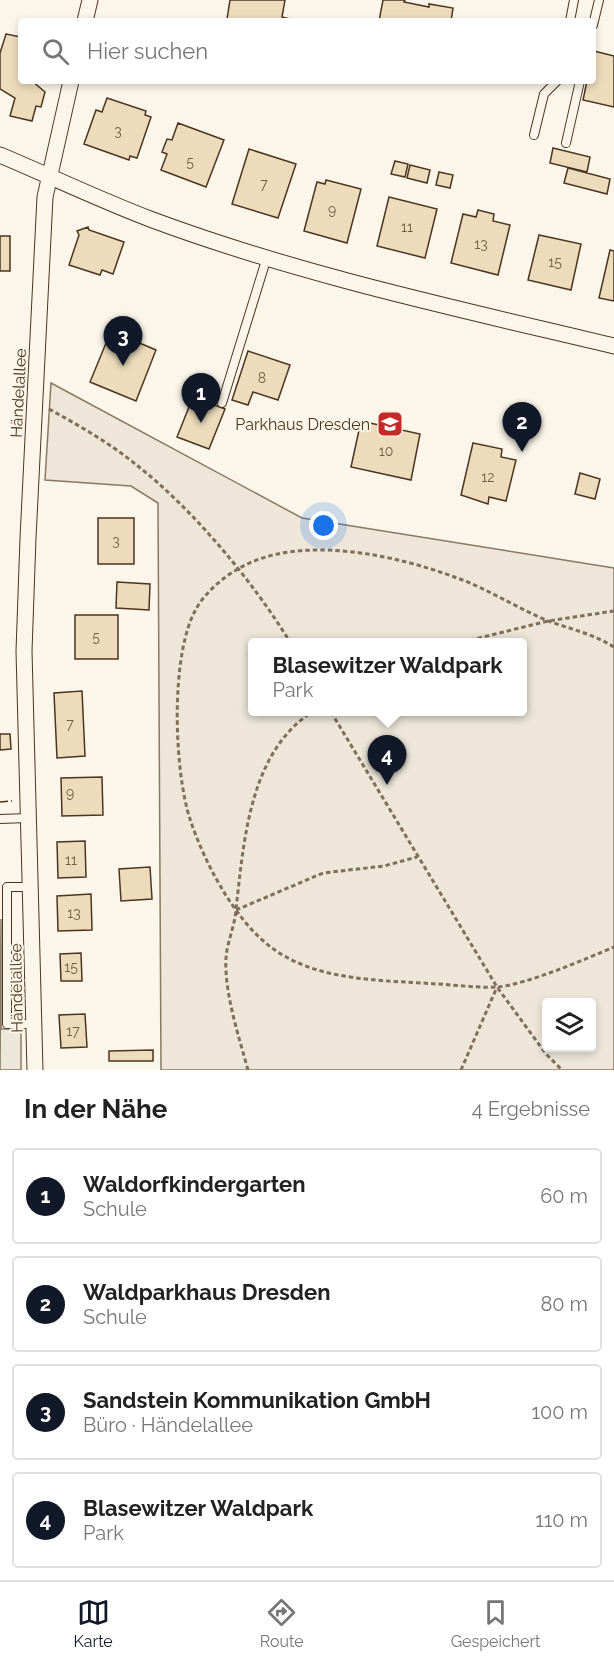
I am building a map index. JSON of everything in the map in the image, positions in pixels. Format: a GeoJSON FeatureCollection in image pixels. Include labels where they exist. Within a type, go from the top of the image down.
{"type":"FeatureCollection","features":[{"type":"Feature","properties":{"kind":"street"},"geometry":{"type":"LineString","coordinates":[[86,18],[90,0]]}},
{"type":"Feature","properties":{"kind":"street","name":"Händelallee"},"geometry":{"type":"LineString","coordinates":[[35,1070],[32,887],[24,651],[45,197],[70,84]]}},
{"type":"Feature","properties":{"kind":"street"},"geometry":{"type":"LineString","coordinates":[[0,155],[150,219],[267,257],[469,312],[614,346]]}},
{"type":"Feature","properties":{"kind":"lane"},"geometry":{"type":"LineString","coordinates":[[571,18],[574,0]]}},
{"type":"Feature","properties":{"kind":"lane"},"geometry":{"type":"LineString","coordinates":[[594,18],[598,0]]}},
{"type":"Feature","properties":{"kind":"lane"},"geometry":{"type":"LineString","coordinates":[[534,135],[544,94],[554,84]]}},
{"type":"Feature","properties":{"kind":"lane"},"geometry":{"type":"LineString","coordinates":[[566,143],[579,84]]}},
{"type":"Feature","properties":{"kind":"lane"},"geometry":{"type":"LineString","coordinates":[[222,403],[267,257]]}},
{"type":"Feature","properties":{"kind":"lane"},"geometry":{"type":"LineString","coordinates":[[0,819],[29,818]]}},
{"type":"Feature","properties":{"kind":"lane"},"geometry":{"type":"LineString","coordinates":[[32,887],[7,887],[7,1024],[34,1024]]}},
{"type":"Feature","properties":{"kind":"path"},"geometry":{"type":"LineString","coordinates":[[35,408],[49,409],[134,463],[197,523],[237,569],[287,638]]}},
{"type":"Feature","properties":{"kind":"path"},"geometry":{"type":"LineString","coordinates":[[614,647],[596,636],[548,621],[458,578],[375,556],[300,550],[255,560],[237,569],[207,594],[195,611],[179,672],[177,705],[182,782],[189,817],[201,850],[236,910],[273,949],[333,975],[497,987],[614,946]]}},
{"type":"Feature","properties":{"kind":"path"},"geometry":{"type":"LineString","coordinates":[[480,638],[548,621],[614,611]]}},
{"type":"Feature","properties":{"kind":"path"},"geometry":{"type":"LineString","coordinates":[[248,1070],[235,1018],[226,959],[236,910],[240,867],[261,779],[277,745],[307,716]]}},
{"type":"Feature","properties":{"kind":"path"},"geometry":{"type":"LineString","coordinates":[[334,716],[497,987],[546,1054],[562,1070]]}},
{"type":"Feature","properties":{"kind":"path"},"geometry":{"type":"LineString","coordinates":[[236,910],[323,873],[384,866],[417,857]]}},
{"type":"Feature","properties":{"kind":"path"},"geometry":{"type":"LineString","coordinates":[[461,1070],[497,987]]}},
{"type":"Feature","properties":{"kind":"shaded area"},"geometry":{"type":"Polygon","coordinates":[[[51,383],[302,518],[614,568],[614,1070],[161,1070],[158,503],[131,486],[45,480],[51,383]]]}},
{"type":"Feature","properties":{"kind":"shaded area"},"geometry":{"type":"Polygon","coordinates":[[[1,919],[1,1029],[21,1029],[21,1070],[0,1070],[1,919]]]}},
{"type":"Feature","properties":{"kind":"building"},"geometry":{"type":"Polygon","coordinates":[[[230,0],[285,0],[282,17],[286,18],[227,18],[230,0]]]}},
{"type":"Feature","properties":{"kind":"building"},"geometry":{"type":"Polygon","coordinates":[[[383,0],[405,0],[404,2],[429,7],[429,4],[453,8],[451,18],[380,18],[383,0]]]}},
{"type":"Feature","properties":{"kind":"building"},"geometry":{"type":"Polygon","coordinates":[[[6,34],[18,36],[18,84],[36,84],[45,92],[41,107],[36,106],[32,121],[10,116],[15,98],[0,89],[0,53],[6,34]]]}},
{"type":"Feature","properties":{"kind":"building"},"geometry":{"type":"Polygon","coordinates":[[[596,52],[614,56],[614,107],[583,100],[586,84],[596,84],[596,52]]]}},
{"type":"Feature","properties":{"kind":"building"},"geometry":{"type":"Polygon","coordinates":[[[107,98],[146,111],[145,115],[151,117],[137,158],[130,156],[129,160],[84,144],[96,110],[102,112],[107,98]]]}},
{"type":"Feature","properties":{"kind":"building"},"geometry":{"type":"Polygon","coordinates":[[[178,123],[224,140],[206,187],[161,170],[167,154],[162,152],[167,139],[172,140],[178,123]]]}},
{"type":"Feature","properties":{"kind":"building"},"geometry":{"type":"Polygon","coordinates":[[[553,148],[590,157],[587,172],[550,163],[553,148]]]}},
{"type":"Feature","properties":{"kind":"building"},"geometry":{"type":"Polygon","coordinates":[[[249,149],[296,164],[278,218],[232,204],[249,149]]]}},
{"type":"Feature","properties":{"kind":"building"},"geometry":{"type":"Polygon","coordinates":[[[395,161],[408,164],[405,177],[391,174],[395,161]]]}},
{"type":"Feature","properties":{"kind":"building"},"geometry":{"type":"Polygon","coordinates":[[[410,165],[430,170],[427,183],[407,178],[410,165]]]}},
{"type":"Feature","properties":{"kind":"building"},"geometry":{"type":"Polygon","coordinates":[[[568,168],[610,179],[607,194],[564,183],[568,168]]]}},
{"type":"Feature","properties":{"kind":"building"},"geometry":{"type":"Polygon","coordinates":[[[439,172],[453,175],[450,188],[436,185],[439,172]]]}},
{"type":"Feature","properties":{"kind":"building"},"geometry":{"type":"Polygon","coordinates":[[[326,180],[361,189],[347,243],[304,231],[317,182],[325,184],[326,180]]]}},
{"type":"Feature","properties":{"kind":"building"},"geometry":{"type":"Polygon","coordinates":[[[389,197],[437,209],[425,258],[377,246],[389,197]]]}},
{"type":"Feature","properties":{"kind":"building"},"geometry":{"type":"Polygon","coordinates":[[[478,210],[494,214],[493,221],[510,225],[498,275],[451,263],[463,214],[476,217],[478,210]]]}},
{"type":"Feature","properties":{"kind":"building"},"geometry":{"type":"Polygon","coordinates":[[[88,227],[89,230],[124,242],[113,274],[102,270],[100,275],[69,265],[79,235],[77,231],[88,227]]]}},
{"type":"Feature","properties":{"kind":"building"},"geometry":{"type":"Polygon","coordinates":[[[539,235],[581,244],[571,290],[528,280],[539,235]]]}},
{"type":"Feature","properties":{"kind":"building"},"geometry":{"type":"Polygon","coordinates":[[[0,236],[10,236],[10,271],[0,271],[0,236]]]}},
{"type":"Feature","properties":{"kind":"building"},"geometry":{"type":"Polygon","coordinates":[[[610,250],[614,251],[614,301],[599,298],[610,250]]]}},
{"type":"Feature","properties":{"kind":"building"},"geometry":{"type":"Polygon","coordinates":[[[111,331],[156,350],[136,401],[90,382],[111,331]]]}},
{"type":"Feature","properties":{"kind":"building"},"geometry":{"type":"Polygon","coordinates":[[[248,351],[290,365],[278,400],[253,392],[248,405],[232,400],[248,351]]]}},
{"type":"Feature","properties":{"kind":"building"},"geometry":{"type":"Polygon","coordinates":[[[193,397],[225,409],[209,449],[177,437],[193,397]]]}},
{"type":"Feature","properties":{"kind":"building"},"geometry":{"type":"Polygon","coordinates":[[[361,421],[420,434],[411,480],[351,467],[361,421]]]}},
{"type":"Feature","properties":{"kind":"building"},"geometry":{"type":"Polygon","coordinates":[[[473,443],[502,449],[501,457],[516,460],[506,501],[489,497],[488,504],[461,495],[473,443]]]}},
{"type":"Feature","properties":{"kind":"building"},"geometry":{"type":"Polygon","coordinates":[[[580,473],[600,479],[595,499],[575,494],[580,473]]]}},
{"type":"Feature","properties":{"kind":"building"},"geometry":{"type":"Polygon","coordinates":[[[98,518],[134,518],[134,564],[98,564],[98,518]]]}},
{"type":"Feature","properties":{"kind":"building"},"geometry":{"type":"Polygon","coordinates":[[[117,582],[150,584],[149,610],[116,608],[117,582]]]}},
{"type":"Feature","properties":{"kind":"building"},"geometry":{"type":"Polygon","coordinates":[[[75,615],[118,615],[118,659],[75,659],[75,615]]]}},
{"type":"Feature","properties":{"kind":"building"},"geometry":{"type":"Polygon","coordinates":[[[82,691],[85,756],[57,758],[54,693],[82,691]]]}},
{"type":"Feature","properties":{"kind":"building"},"geometry":{"type":"Polygon","coordinates":[[[0,734],[10,734],[11,749],[0,750],[0,734]]]}},
{"type":"Feature","properties":{"kind":"building"},"geometry":{"type":"Polygon","coordinates":[[[102,777],[103,815],[62,816],[61,778],[102,777]]]}},
{"type":"Feature","properties":{"kind":"building"},"geometry":{"type":"Polygon","coordinates":[[[85,841],[86,877],[58,878],[57,842],[85,841]]]}},
{"type":"Feature","properties":{"kind":"building"},"geometry":{"type":"Polygon","coordinates":[[[150,867],[152,899],[121,901],[119,869],[150,867]]]}},
{"type":"Feature","properties":{"kind":"building"},"geometry":{"type":"Polygon","coordinates":[[[91,894],[92,930],[58,931],[57,896],[91,894]]]}},
{"type":"Feature","properties":{"kind":"building"},"geometry":{"type":"Polygon","coordinates":[[[81,953],[82,981],[61,981],[60,954],[81,953]]]}},
{"type":"Feature","properties":{"kind":"building"},"geometry":{"type":"Polygon","coordinates":[[[85,1014],[87,1047],[61,1048],[59,1015],[85,1014]]]}},
{"type":"Feature","properties":{"kind":"building"},"geometry":{"type":"Polygon","coordinates":[[[153,1050],[153,1061],[109,1061],[109,1051],[153,1050]]]}},
{"type":"Feature","properties":{"kind":"fence"},"geometry":{"type":"LineString","coordinates":[[0,802],[12,801]]}},
{"type":"Feature","properties":{"kind":"place","name":"Sandstein Kommunikation GmbH"},"geometry":{"type":"Point","coordinates":[123,366]}},
{"type":"Feature","properties":{"kind":"place","name":"Waldorfkindergarten"},"geometry":{"type":"Point","coordinates":[201,423]}},
{"type":"Feature","properties":{"kind":"place","name":"Parkhaus Dresden"},"geometry":{"type":"Point","coordinates":[390,424]}},
{"type":"Feature","properties":{"kind":"place","name":"Waldparkhaus Dresden"},"geometry":{"type":"Point","coordinates":[522,452]}},
{"type":"Feature","properties":{"kind":"place","name":"Blasewitzer Waldpark"},"geometry":{"type":"Point","coordinates":[387,785]}}]}
